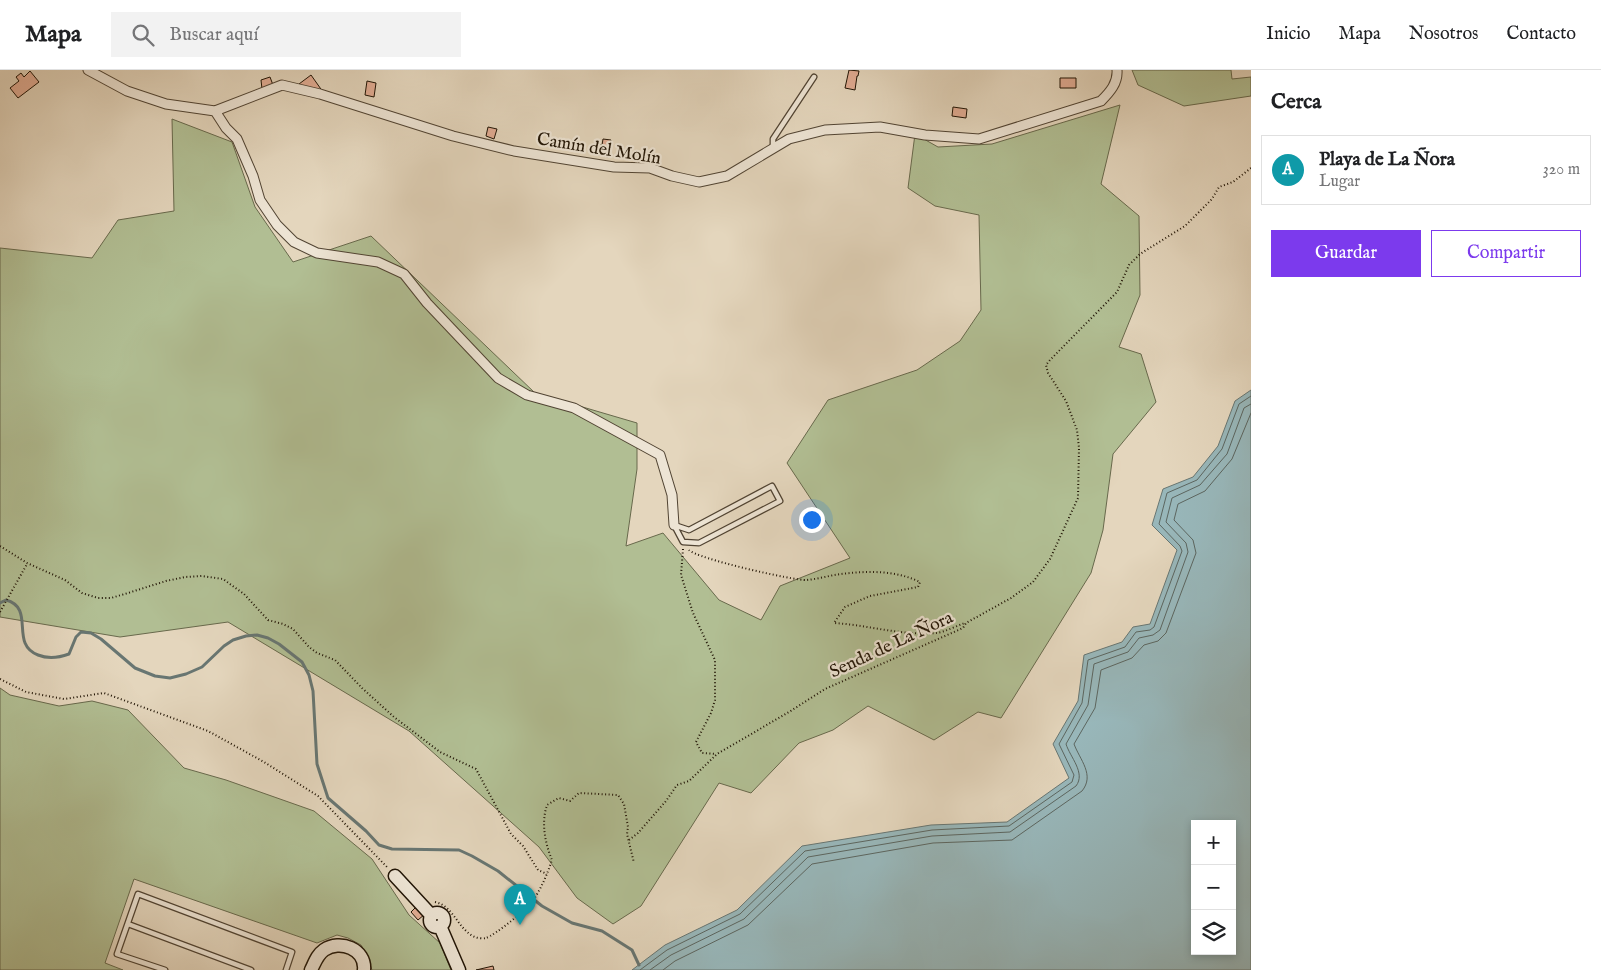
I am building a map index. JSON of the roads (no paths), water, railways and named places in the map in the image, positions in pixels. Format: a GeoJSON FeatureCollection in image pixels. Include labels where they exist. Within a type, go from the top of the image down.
{"type":"FeatureCollection","features":[{"type":"Feature","properties":{"kind":"street","name":"Camín del Molín"},"geometry":{"type":"LineString","coordinates":[[88,70],[127,91],[166,104],[215,111],[282,85],[320,94],[454,136],[514,151],[614,167],[650,168],[672,176],[699,182],[727,176],[789,139],[824,130],[880,127],[925,135],[979,139],[1101,101],[1112,90],[1117,70]]}},
{"type":"Feature","properties":{"kind":"street"},"geometry":{"type":"LineString","coordinates":[[215,111],[226,128],[237,139],[253,176],[260,200],[277,225],[294,242],[317,253],[378,262],[404,274],[427,303],[498,378],[527,395],[574,408],[660,455],[672,495],[674,525]]}},
{"type":"Feature","properties":{"kind":"street"},"geometry":{"type":"LineString","coordinates":[[395,876],[431,916],[432,924],[436,927],[440,926],[459,970]]}},
{"type":"Feature","properties":{"kind":"street"},"geometry":{"type":"LineString","coordinates":[[311,970],[318,955],[335,945],[350,947],[360,952],[364,970]]}},
{"type":"Feature","properties":{"kind":"lane"},"geometry":{"type":"LineString","coordinates":[[772,149],[773,139],[814,77]]}},
{"type":"Feature","properties":{"kind":"lane"},"geometry":{"type":"LineString","coordinates":[[772,486],[780,501],[699,543],[683,542],[674,525],[689,530],[772,486]]}},
{"type":"Feature","properties":{"kind":"lane"},"geometry":{"type":"LineString","coordinates":[[165,970],[117,954],[138,894],[292,952],[286,970]]}},
{"type":"Feature","properties":{"kind":"lane"},"geometry":{"type":"LineString","coordinates":[[128,924],[251,970]]}},
{"type":"Feature","properties":{"kind":"water"},"geometry":{"type":"Polygon","coordinates":[[[1251,390],[1251,970],[632,970],[665,945],[737,910],[802,846],[931,825],[1007,822],[1069,778],[1053,744],[1078,701],[1084,655],[1122,642],[1133,627],[1150,624],[1177,550],[1152,525],[1163,489],[1193,477],[1218,446],[1235,401],[1251,390]]]}},
{"type":"Feature","properties":{"kind":"waterway"},"geometry":{"type":"LineString","coordinates":[[0,603],[6,600],[15,604],[20,610],[25,643],[30,650],[38,655],[53,657],[69,654],[76,637],[81,632],[91,633],[101,639],[135,668],[155,676],[170,678],[202,667],[224,646],[233,640],[246,636],[257,635],[279,644],[302,662],[309,675],[313,691],[317,764],[328,798],[379,845],[392,849],[459,850],[498,871],[542,906],[572,923],[602,931],[632,950],[639,965]]}},
{"type":"Feature","properties":{"kind":"place","name":"Playa de La Ñora"},"geometry":{"type":"Point","coordinates":[520,925]}}]}
